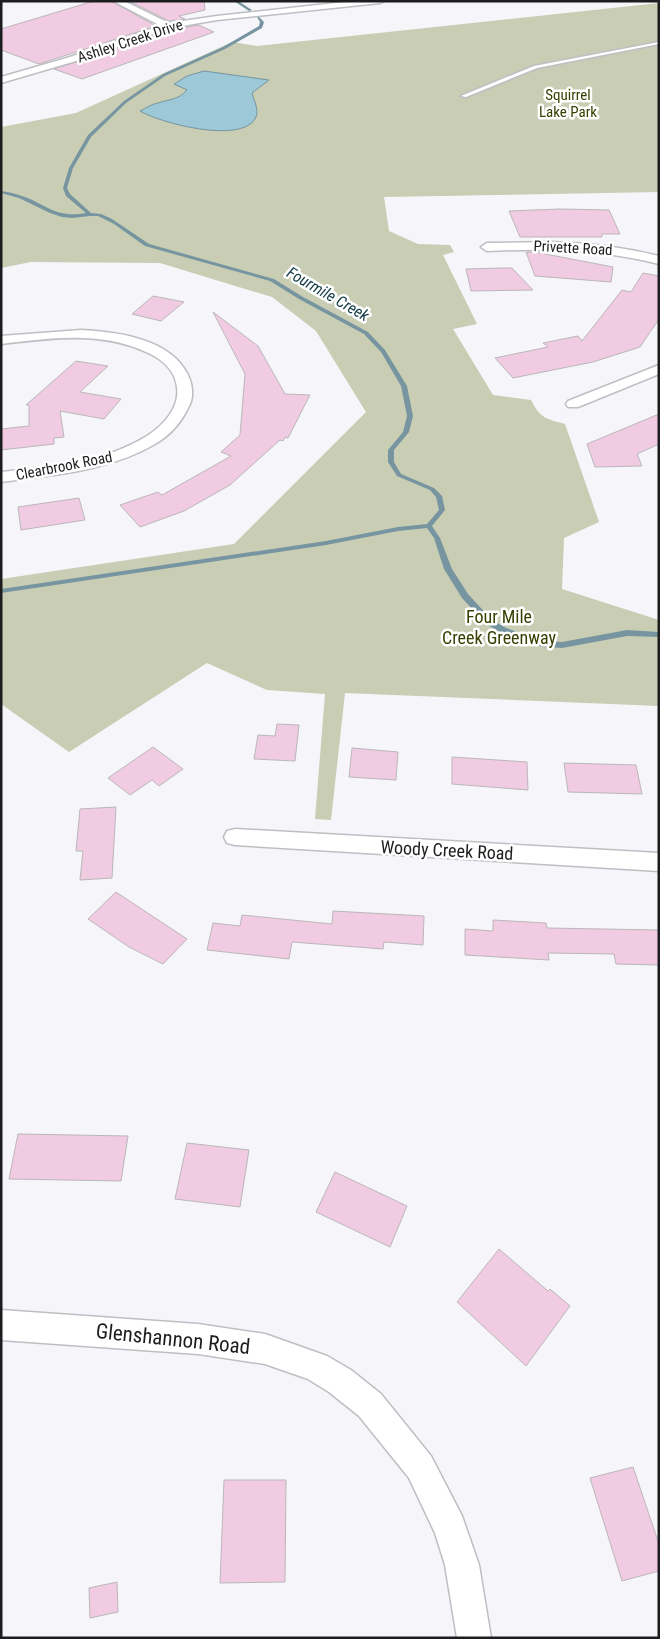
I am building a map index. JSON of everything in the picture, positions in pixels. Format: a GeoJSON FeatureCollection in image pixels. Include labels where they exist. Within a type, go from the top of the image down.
{"type":"FeatureCollection","features":[{"type":"Feature","properties":{"kind":"street"},"geometry":{"type":"LineString","coordinates":[[117,1],[168,26]]}},
{"type":"Feature","properties":{"kind":"street","name":"Ashley Creek Drive"},"geometry":{"type":"LineString","coordinates":[[1,80],[168,26],[217,18],[380,1]]}},
{"type":"Feature","properties":{"kind":"street"},"geometry":{"type":"LineString","coordinates":[[8,67],[21,74]]}},
{"type":"Feature","properties":{"kind":"street","name":"Privette Road"},"geometry":{"type":"LineString","coordinates":[[487,247],[566,244],[627,252],[659,260]]}},
{"type":"Feature","properties":{"kind":"street","name":"Clearbrook Road"},"geometry":{"type":"LineString","coordinates":[[1,340],[64,334],[98,335],[124,339],[148,347],[166,358],[178,368],[185,388],[185,401],[178,414],[160,434],[128,452],[100,462],[1,477]]}},
{"type":"Feature","properties":{"kind":"street"},"geometry":{"type":"LineString","coordinates":[[573,404],[659,369]]}},
{"type":"Feature","properties":{"kind":"street","name":"Woody Creek Road"},"geometry":{"type":"LineString","coordinates":[[235,837],[659,862]]}},
{"type":"Feature","properties":{"kind":"street","name":"Glenshannon Road"},"geometry":{"type":"LineString","coordinates":[[1,1324],[198,1339],[265,1349],[316,1366],[340,1380],[370,1405],[420,1467],[450,1528],[462,1565],[474,1638]]}},
{"type":"Feature","properties":{"kind":"lane"},"geometry":{"type":"LineString","coordinates":[[464,96],[536,67],[659,43]]}},
{"type":"Feature","properties":{"kind":"green space"},"geometry":{"type":"Polygon","coordinates":[[[659,3],[659,192],[384,197],[389,231],[418,244],[450,245],[454,252],[443,255],[477,324],[453,329],[493,395],[531,400],[537,411],[544,417],[565,424],[599,522],[564,538],[562,589],[659,620],[659,706],[345,693],[331,820],[315,819],[325,694],[267,690],[207,663],[69,752],[1,704],[1,579],[234,544],[366,412],[316,331],[272,297],[160,263],[31,262],[1,268],[1,127],[76,113],[232,42],[257,46],[659,3]]]}},
{"type":"Feature","properties":{"kind":"water"},"geometry":{"type":"Polygon","coordinates":[[[204,71],[269,80],[252,93],[257,109],[255,119],[247,126],[234,130],[217,131],[164,121],[140,111],[154,104],[180,96],[187,90],[174,84],[187,76],[204,71]]]}},
{"type":"Feature","properties":{"kind":"building"},"geometry":{"type":"Polygon","coordinates":[[[94,1],[111,1],[156,26],[39,64],[1,50],[1,29],[94,1]]]}},
{"type":"Feature","properties":{"kind":"building"},"geometry":{"type":"Polygon","coordinates":[[[129,1],[204,1],[205,10],[179,16],[185,19],[169,21],[129,1]]]}},
{"type":"Feature","properties":{"kind":"building"},"geometry":{"type":"Polygon","coordinates":[[[199,25],[214,32],[82,79],[54,69],[170,30],[199,25]]]}},
{"type":"Feature","properties":{"kind":"building"},"geometry":{"type":"Polygon","coordinates":[[[609,210],[620,234],[602,234],[602,237],[520,237],[509,211],[609,210]]]}},
{"type":"Feature","properties":{"kind":"building"},"geometry":{"type":"Polygon","coordinates":[[[526,252],[535,252],[613,267],[611,282],[535,276],[526,252]]]}},
{"type":"Feature","properties":{"kind":"building"},"geometry":{"type":"Polygon","coordinates":[[[512,268],[533,290],[471,291],[466,269],[512,268]]]}},
{"type":"Feature","properties":{"kind":"building"},"geometry":{"type":"Polygon","coordinates":[[[643,273],[659,276],[659,319],[640,347],[593,362],[513,378],[495,358],[548,347],[543,343],[578,336],[582,341],[622,290],[631,292],[643,273]]]}},
{"type":"Feature","properties":{"kind":"building"},"geometry":{"type":"Polygon","coordinates":[[[153,296],[184,302],[161,321],[132,314],[153,296]]]}},
{"type":"Feature","properties":{"kind":"building"},"geometry":{"type":"Polygon","coordinates":[[[213,312],[258,346],[285,394],[310,395],[288,438],[285,437],[283,441],[280,440],[230,485],[184,511],[140,527],[120,505],[158,492],[162,495],[231,456],[221,452],[240,435],[245,374],[213,312]]]}},
{"type":"Feature","properties":{"kind":"building"},"geometry":{"type":"Polygon","coordinates":[[[76,361],[108,366],[80,392],[121,399],[104,419],[60,411],[64,437],[54,438],[54,444],[1,450],[1,429],[29,426],[29,405],[26,405],[76,361]]]}},
{"type":"Feature","properties":{"kind":"building"},"geometry":{"type":"Polygon","coordinates":[[[659,414],[659,444],[637,454],[642,466],[595,467],[587,444],[659,414]]]}},
{"type":"Feature","properties":{"kind":"building"},"geometry":{"type":"Polygon","coordinates":[[[79,498],[85,520],[21,530],[18,507],[79,498]]]}},
{"type":"Feature","properties":{"kind":"building"},"geometry":{"type":"Polygon","coordinates":[[[277,724],[299,725],[295,761],[254,759],[258,735],[275,736],[277,724]]]}},
{"type":"Feature","properties":{"kind":"building"},"geometry":{"type":"Polygon","coordinates":[[[153,747],[183,769],[159,786],[152,780],[130,795],[108,778],[153,747]]]}},
{"type":"Feature","properties":{"kind":"building"},"geometry":{"type":"Polygon","coordinates":[[[352,748],[398,752],[396,780],[349,777],[352,748]]]}},
{"type":"Feature","properties":{"kind":"building"},"geometry":{"type":"Polygon","coordinates":[[[452,757],[527,762],[528,790],[452,784],[452,757]]]}},
{"type":"Feature","properties":{"kind":"building"},"geometry":{"type":"Polygon","coordinates":[[[564,763],[636,765],[642,794],[568,792],[564,763]]]}},
{"type":"Feature","properties":{"kind":"building"},"geometry":{"type":"Polygon","coordinates":[[[116,807],[112,878],[80,880],[83,851],[76,851],[80,809],[116,807]]]}},
{"type":"Feature","properties":{"kind":"building"},"geometry":{"type":"Polygon","coordinates":[[[116,892],[187,939],[163,964],[129,947],[88,919],[116,892]]]}},
{"type":"Feature","properties":{"kind":"building"},"geometry":{"type":"Polygon","coordinates":[[[333,911],[424,916],[423,945],[384,942],[383,949],[292,942],[289,959],[207,950],[213,923],[240,926],[242,915],[332,924],[333,911]]]}},
{"type":"Feature","properties":{"kind":"building"},"geometry":{"type":"Polygon","coordinates":[[[493,920],[546,923],[547,928],[659,930],[659,965],[616,964],[614,954],[548,953],[549,960],[465,955],[465,929],[493,931],[493,920]]]}},
{"type":"Feature","properties":{"kind":"building"},"geometry":{"type":"Polygon","coordinates":[[[18,1134],[128,1136],[121,1181],[9,1179],[18,1134]]]}},
{"type":"Feature","properties":{"kind":"building"},"geometry":{"type":"Polygon","coordinates":[[[187,1143],[249,1150],[240,1207],[175,1199],[187,1143]]]}},
{"type":"Feature","properties":{"kind":"building"},"geometry":{"type":"Polygon","coordinates":[[[335,1172],[407,1206],[390,1247],[316,1212],[335,1172]]]}},
{"type":"Feature","properties":{"kind":"building"},"geometry":{"type":"Polygon","coordinates":[[[499,1249],[548,1291],[550,1289],[570,1306],[526,1366],[457,1302],[499,1249]]]}},
{"type":"Feature","properties":{"kind":"building"},"geometry":{"type":"Polygon","coordinates":[[[633,1467],[659,1544],[659,1571],[622,1581],[590,1478],[633,1467]]]}},
{"type":"Feature","properties":{"kind":"building"},"geometry":{"type":"Polygon","coordinates":[[[224,1480],[286,1480],[285,1582],[220,1583],[224,1480]]]}},
{"type":"Feature","properties":{"kind":"building"},"geometry":{"type":"Polygon","coordinates":[[[117,1582],[118,1612],[90,1618],[89,1588],[117,1582]]]}},
{"type":"Feature","properties":{"kind":"waterway"},"geometry":{"type":"LineString","coordinates":[[235,1],[250,10]]}},
{"type":"Feature","properties":{"kind":"waterway"},"geometry":{"type":"LineString","coordinates":[[89,213],[68,195],[65,188],[71,168],[89,136],[125,102],[164,75],[224,48],[261,27],[262,22],[258,18]]}},
{"type":"Feature","properties":{"kind":"waterway","name":"Fourmile Creek"},"geometry":{"type":"LineString","coordinates":[[1,192],[21,197],[51,212],[62,215],[99,215],[116,223],[147,245],[272,280],[366,333],[383,351],[404,386],[410,416],[406,432],[391,450],[391,462],[399,475],[432,489],[439,496],[442,510],[429,526]]}},
{"type":"Feature","properties":{"kind":"waterway"},"geometry":{"type":"LineString","coordinates":[[1,591],[326,543],[398,529],[429,526]]}},
{"type":"Feature","properties":{"kind":"waterway","name":"Fourmile Creek"},"geometry":{"type":"LineString","coordinates":[[429,526],[437,538],[448,569],[465,596],[489,622],[503,630],[543,644],[562,645],[627,633],[659,635]]}},
{"type":"Feature","properties":{"kind":"park label","name":"Squirrel Lake Park"},"geometry":{"type":"Point","coordinates":[568,104]}},
{"type":"Feature","properties":{"kind":"park label","name":"Four Mile Creek Greenway"},"geometry":{"type":"Point","coordinates":[499,626]}}]}
